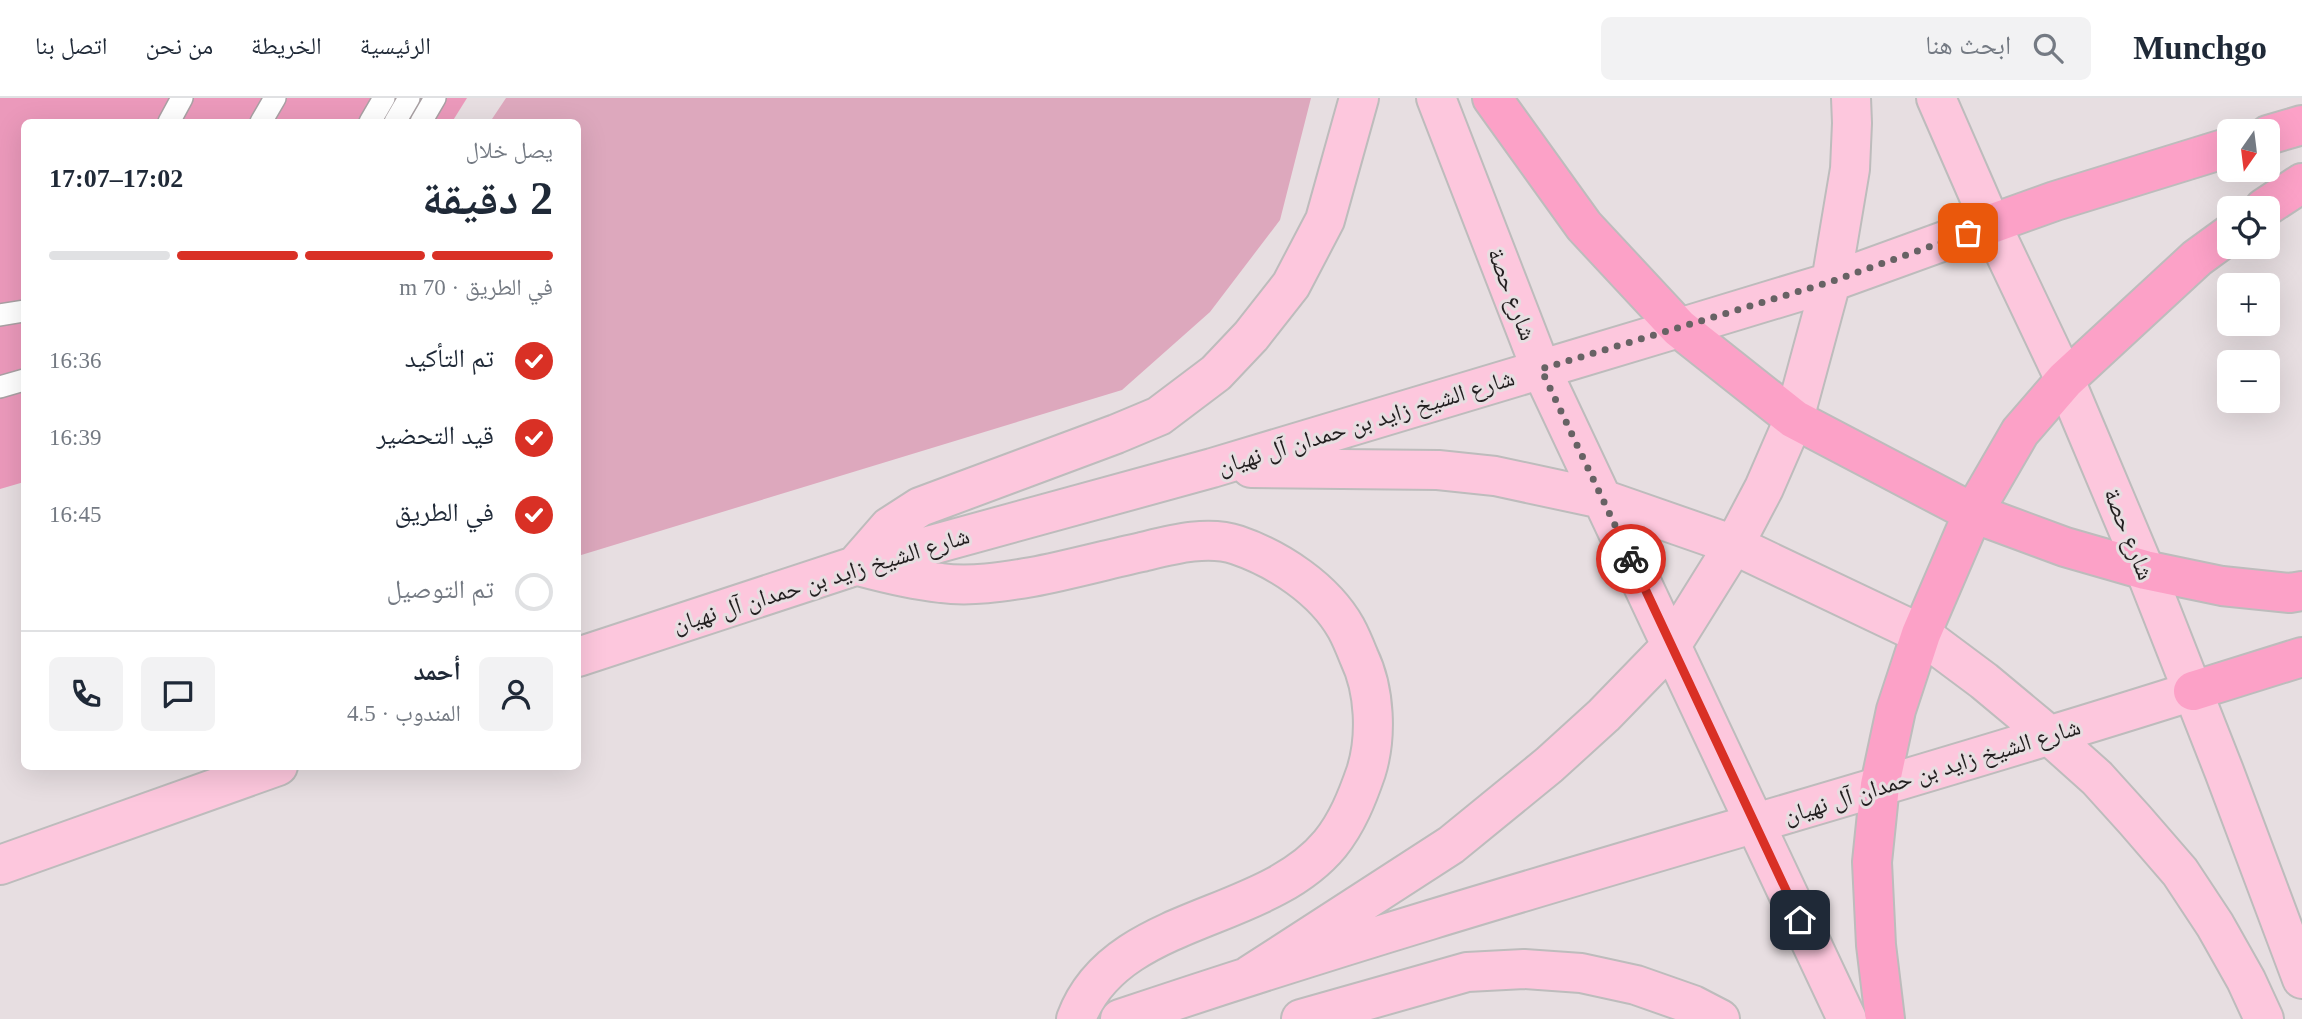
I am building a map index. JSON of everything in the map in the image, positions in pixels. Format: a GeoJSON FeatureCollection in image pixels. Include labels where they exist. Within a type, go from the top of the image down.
{"type":"FeatureCollection","features":[{"type":"Feature","properties":{"kind":"highway"},"geometry":{"type":"LineString","coordinates":[[1492,98],[1584,226],[1679,328],[1794,419],[1973,513],[2065,547],[2145,570],[2222,586],[2290,593],[2302,591]]}},
{"type":"Feature","properties":{"kind":"highway"},"geometry":{"type":"LineString","coordinates":[[2280,131],[2302,125]]}},
{"type":"Feature","properties":{"kind":"highway","name":"شارع الشيخ زايد بن حمدان آل نهيان"},"geometry":{"type":"LineString","coordinates":[[1992,225],[2055,201],[2217,151]]}},
{"type":"Feature","properties":{"kind":"highway"},"geometry":{"type":"LineString","coordinates":[[2280,197],[2302,183]]}},
{"type":"Feature","properties":{"kind":"highway"},"geometry":{"type":"LineString","coordinates":[[1885,1019],[1876,945],[1872,862],[1880,785],[1896,710],[1921,634],[1973,513],[2020,432],[2065,380],[2197,258],[2217,243]]}},
{"type":"Feature","properties":{"kind":"highway","name":"شارع الشيخ زايد بن حمدان آل نهيان"},"geometry":{"type":"LineString","coordinates":[[2193,691],[2302,657]]}},
{"type":"Feature","properties":{"kind":"main road"},"geometry":{"type":"LineString","coordinates":[[1076,1019],[1082,1002],[1103,974],[1131,951],[1257,895],[1300,871],[1330,844],[1355,804],[1370,760],[1373,714],[1365,668],[1345,625],[1315,590],[1277,562],[1234,544],[1191,541],[1033,577],[990,583],[943,584],[855,566],[888,527],[920,508],[1159,416],[1216,373],[1251,336],[1291,285],[1325,220],[1359,98]]}},
{"type":"Feature","properties":{"kind":"main road","name":"شارع حصة"},"geometry":{"type":"LineString","coordinates":[[1436,98],[1541,369],[1847,1019]]}},
{"type":"Feature","properties":{"kind":"main road"},"geometry":{"type":"LineString","coordinates":[[1250,975],[1451,845],[1559,756],[1604,715],[1671,646],[1734,545],[1764,488],[1794,419],[1830,282],[1850,169],[1853,123],[1851,98]]}},
{"type":"Feature","properties":{"kind":"main road","name":"شارع حصة"},"geometry":{"type":"LineString","coordinates":[[1936,98],[2065,380],[2145,570],[2286,930],[2302,979]]}},
{"type":"Feature","properties":{"kind":"main road","name":"شارع الشيخ زايد بن حمدان آل نهيان"},"geometry":{"type":"LineString","coordinates":[[581,656],[855,566],[1212,468],[1830,282],[1992,225]]}},
{"type":"Feature","properties":{"kind":"main road"},"geometry":{"type":"LineString","coordinates":[[1212,468],[1438,470],[1495,475],[1602,499],[1734,545],[1921,634],[1984,681],[2097,778],[2180,872],[2215,925],[2264,1019]]}},
{"type":"Feature","properties":{"kind":"main road","name":"شارع الشيخ زايد بن حمدان آل نهيان"},"geometry":{"type":"LineString","coordinates":[[1120,1019],[1250,975],[2193,691]]}},
{"type":"Feature","properties":{"kind":"main road"},"geometry":{"type":"LineString","coordinates":[[0,865],[267,770]]}},
{"type":"Feature","properties":{"kind":"main road"},"geometry":{"type":"LineString","coordinates":[[1301,1019],[1467,972],[1524,969],[1581,973],[1636,985],[1693,1004],[1720,1019]]}},
{"type":"Feature","properties":{"kind":"lane"},"geometry":{"type":"LineString","coordinates":[[171,119],[182,98]]}},
{"type":"Feature","properties":{"kind":"lane"},"geometry":{"type":"LineString","coordinates":[[263,119],[275,98]]}},
{"type":"Feature","properties":{"kind":"lane"},"geometry":{"type":"LineString","coordinates":[[372,119],[384,98]]}},
{"type":"Feature","properties":{"kind":"lane"},"geometry":{"type":"LineString","coordinates":[[397,119],[409,98]]}},
{"type":"Feature","properties":{"kind":"lane"},"geometry":{"type":"LineString","coordinates":[[423,119],[435,98]]}},
{"type":"Feature","properties":{"kind":"lane"},"geometry":{"type":"LineString","coordinates":[[0,387],[21,381]]}},
{"type":"Feature","properties":{"kind":"shaded area"},"geometry":{"type":"Polygon","coordinates":[[[506,98],[1311,98],[1280,220],[1210,312],[1122,390],[581,555],[581,119],[492,119],[506,98]]]}},
{"type":"Feature","properties":{"kind":"building"},"geometry":{"type":"Polygon","coordinates":[[[0,98],[467,98],[454,119],[21,119],[21,483],[0,489],[0,98]]]}},
{"type":"Feature","properties":{"kind":"way so far"},"geometry":{"type":"LineString","coordinates":[[1631,559],[1541,369],[1830,282],[1968,233]]}},
{"type":"Feature","properties":{"kind":"route"},"geometry":{"type":"LineString","coordinates":[[1631,559],[1800,920]]}}]}
